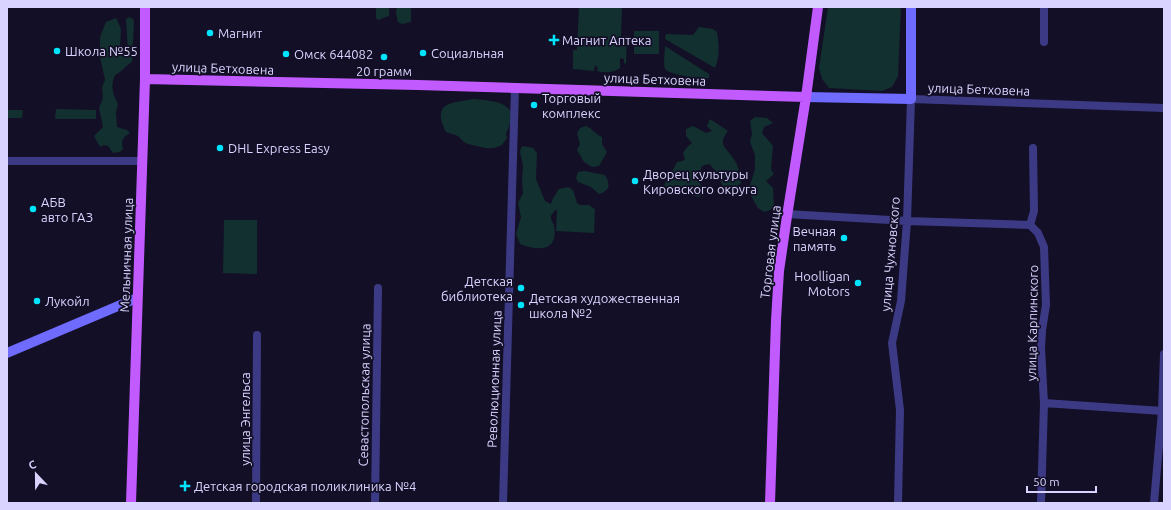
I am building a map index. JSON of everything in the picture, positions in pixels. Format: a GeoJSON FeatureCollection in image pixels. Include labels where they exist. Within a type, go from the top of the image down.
{"type":"FeatureCollection","features":[{"type":"Feature","properties":{"kind":"main road","name":"Мельничная улица"},"geometry":{"type":"LineString","coordinates":[[131,503],[145,79],[145,7]]}},
{"type":"Feature","properties":{"kind":"main road","name":"Торговая улица"},"geometry":{"type":"LineString","coordinates":[[770,503],[779,271],[806,97],[818,7]]}},
{"type":"Feature","properties":{"kind":"main road","name":"улица Бетховена"},"geometry":{"type":"LineString","coordinates":[[145,79],[418,85],[806,97]]}},
{"type":"Feature","properties":{"kind":"street","name":"улица Чухновского"},"geometry":{"type":"LineString","coordinates":[[898,503],[900,410],[892,342],[901,301],[907,221],[911,99],[911,7]]}},
{"type":"Feature","properties":{"kind":"street"},"geometry":{"type":"LineString","coordinates":[[1044,7],[1044,42]]}},
{"type":"Feature","properties":{"kind":"street","name":"Революционная улица"},"geometry":{"type":"LineString","coordinates":[[503,503],[515,88]]}},
{"type":"Feature","properties":{"kind":"street","name":"улица Бетховена"},"geometry":{"type":"LineString","coordinates":[[806,97],[911,99],[1164,108]]}},
{"type":"Feature","properties":{"kind":"street"},"geometry":{"type":"LineString","coordinates":[[787,214],[907,221],[1030,224],[1034,211],[1033,148]]}},
{"type":"Feature","properties":{"kind":"street"},"geometry":{"type":"LineString","coordinates":[[7,161],[142,160]]}},
{"type":"Feature","properties":{"kind":"street","name":"улица Карпинского"},"geometry":{"type":"LineString","coordinates":[[1030,224],[1038,233],[1044,247],[1046,305],[1041,348],[1044,403],[1041,503]]}},
{"type":"Feature","properties":{"kind":"street","name":"Севастопольская улица"},"geometry":{"type":"LineString","coordinates":[[375,503],[378,288]]}},
{"type":"Feature","properties":{"kind":"street"},"geometry":{"type":"LineString","coordinates":[[7,353],[137,298]]}},
{"type":"Feature","properties":{"kind":"street","name":"улица Энгельса"},"geometry":{"type":"LineString","coordinates":[[256,503],[257,335]]}},
{"type":"Feature","properties":{"kind":"street"},"geometry":{"type":"LineString","coordinates":[[1154,503],[1163,407],[1164,354]]}},
{"type":"Feature","properties":{"kind":"street"},"geometry":{"type":"LineString","coordinates":[[1044,403],[1163,407]]}},
{"type":"Feature","properties":{"kind":"green space"},"geometry":{"type":"Polygon","coordinates":[[[376,7],[389,7],[389,16],[378,20],[376,18],[376,7]]]}},
{"type":"Feature","properties":{"kind":"green space"},"geometry":{"type":"Polygon","coordinates":[[[397,7],[411,7],[411,22],[402,24],[398,22],[396,13],[397,7]]]}},
{"type":"Feature","properties":{"kind":"green space"},"geometry":{"type":"Polygon","coordinates":[[[579,7],[622,7],[621,36],[627,36],[626,64],[624,63],[624,59],[620,58],[620,68],[612,72],[597,71],[598,68],[595,65],[594,71],[573,69],[573,50],[577,50],[579,7]]]}},
{"type":"Feature","properties":{"kind":"green space"},"geometry":{"type":"Polygon","coordinates":[[[828,7],[901,7],[898,76],[892,87],[882,91],[829,88],[822,79],[819,68],[828,7]]]}},
{"type":"Feature","properties":{"kind":"green space"},"geometry":{"type":"Polygon","coordinates":[[[129,17],[133,19],[134,22],[132,62],[115,75],[112,87],[118,104],[116,112],[117,127],[127,130],[130,133],[125,136],[123,140],[123,149],[120,152],[113,153],[108,146],[104,145],[100,147],[94,136],[103,127],[99,108],[103,98],[102,87],[105,80],[100,57],[100,37],[106,22],[116,18],[121,29],[120,49],[123,56],[126,55],[128,51],[126,19],[129,17]]]}},
{"type":"Feature","properties":{"kind":"green space"},"geometry":{"type":"Polygon","coordinates":[[[699,27],[713,29],[717,32],[719,50],[715,68],[665,39],[666,34],[693,35],[699,27]]]}},
{"type":"Feature","properties":{"kind":"green space"},"geometry":{"type":"Polygon","coordinates":[[[634,31],[659,31],[659,54],[634,54],[634,31]]]}},
{"type":"Feature","properties":{"kind":"green space"},"geometry":{"type":"Polygon","coordinates":[[[665,46],[709,74],[709,78],[686,76],[673,73],[665,69],[665,46]]]}},
{"type":"Feature","properties":{"kind":"green space"},"geometry":{"type":"Polygon","coordinates":[[[474,99],[496,102],[506,106],[510,110],[513,115],[506,134],[507,138],[502,145],[494,148],[485,148],[468,144],[458,136],[446,132],[442,122],[442,109],[451,103],[474,99]]]}},
{"type":"Feature","properties":{"kind":"green space"},"geometry":{"type":"Polygon","coordinates":[[[56,109],[96,110],[96,119],[55,119],[56,109]]]}},
{"type":"Feature","properties":{"kind":"green space"},"geometry":{"type":"Polygon","coordinates":[[[7,110],[23,110],[22,118],[7,118],[7,110]]]}},
{"type":"Feature","properties":{"kind":"green space"},"geometry":{"type":"Polygon","coordinates":[[[755,117],[767,118],[773,123],[764,127],[762,133],[773,146],[771,169],[774,174],[766,181],[773,188],[774,205],[770,210],[764,212],[758,208],[751,196],[750,185],[755,169],[755,155],[750,142],[752,134],[750,121],[755,117]]]}},
{"type":"Feature","properties":{"kind":"green space"},"geometry":{"type":"Polygon","coordinates":[[[710,119],[728,131],[723,140],[724,147],[736,163],[741,183],[733,188],[724,188],[716,172],[709,164],[702,166],[700,172],[702,179],[700,182],[702,192],[701,196],[698,197],[691,195],[690,191],[693,187],[691,186],[681,194],[668,195],[664,189],[667,178],[677,162],[685,159],[683,153],[692,143],[686,136],[686,129],[693,126],[706,133],[712,131],[707,126],[710,119]]]}},
{"type":"Feature","properties":{"kind":"green space"},"geometry":{"type":"Polygon","coordinates":[[[586,126],[602,137],[602,144],[607,152],[599,166],[592,167],[584,162],[577,150],[580,144],[577,133],[580,128],[586,126]]]}},
{"type":"Feature","properties":{"kind":"green space"},"geometry":{"type":"Polygon","coordinates":[[[523,146],[533,148],[537,153],[536,179],[545,201],[551,204],[559,189],[568,187],[573,190],[577,203],[580,205],[589,205],[595,209],[594,233],[556,231],[557,209],[551,216],[555,234],[550,245],[546,247],[534,248],[520,244],[516,234],[521,217],[518,203],[523,193],[523,165],[520,152],[523,146]]]}},
{"type":"Feature","properties":{"kind":"green space"},"geometry":{"type":"Polygon","coordinates":[[[585,171],[605,175],[608,181],[606,191],[599,194],[591,187],[578,182],[576,178],[578,172],[585,171]]]}},
{"type":"Feature","properties":{"kind":"green space"},"geometry":{"type":"Polygon","coordinates":[[[224,220],[257,220],[257,274],[223,273],[224,220]]]}},
{"type":"Feature","properties":{"kind":"place","name":"Магнит"},"geometry":{"type":"Point","coordinates":[210,33]}},
{"type":"Feature","properties":{"kind":"place","name":"Магнит Аптека"},"geometry":{"type":"Point","coordinates":[554,40]}},
{"type":"Feature","properties":{"kind":"place","name":"Школа №55"},"geometry":{"type":"Point","coordinates":[57,51]}},
{"type":"Feature","properties":{"kind":"place","name":"Социальная"},"geometry":{"type":"Point","coordinates":[423,53]}},
{"type":"Feature","properties":{"kind":"place","name":"Омск 644082"},"geometry":{"type":"Point","coordinates":[286,54]}},
{"type":"Feature","properties":{"kind":"place","name":"20 грамм"},"geometry":{"type":"Point","coordinates":[384,57]}},
{"type":"Feature","properties":{"kind":"place","name":"Торговый комплекс"},"geometry":{"type":"Point","coordinates":[534,105]}},
{"type":"Feature","properties":{"kind":"place","name":"DHL Express Easy"},"geometry":{"type":"Point","coordinates":[220,148]}},
{"type":"Feature","properties":{"kind":"place","name":"Дворец культуры Кировского округа"},"geometry":{"type":"Point","coordinates":[635,181]}},
{"type":"Feature","properties":{"kind":"place","name":"АБВ авто ГАЗ"},"geometry":{"type":"Point","coordinates":[33,209]}},
{"type":"Feature","properties":{"kind":"place","name":"Вечная память"},"geometry":{"type":"Point","coordinates":[844,238]}},
{"type":"Feature","properties":{"kind":"place","name":"Hoolligan Motors"},"geometry":{"type":"Point","coordinates":[858,283]}},
{"type":"Feature","properties":{"kind":"place","name":"Детская библиотека"},"geometry":{"type":"Point","coordinates":[521,288]}},
{"type":"Feature","properties":{"kind":"place","name":"Лукойл"},"geometry":{"type":"Point","coordinates":[37,301]}},
{"type":"Feature","properties":{"kind":"place","name":"Детская художественная школа №2"},"geometry":{"type":"Point","coordinates":[521,305]}},
{"type":"Feature","properties":{"kind":"place","name":"Детская городская поликлиника №4"},"geometry":{"type":"Point","coordinates":[185,486]}}]}
